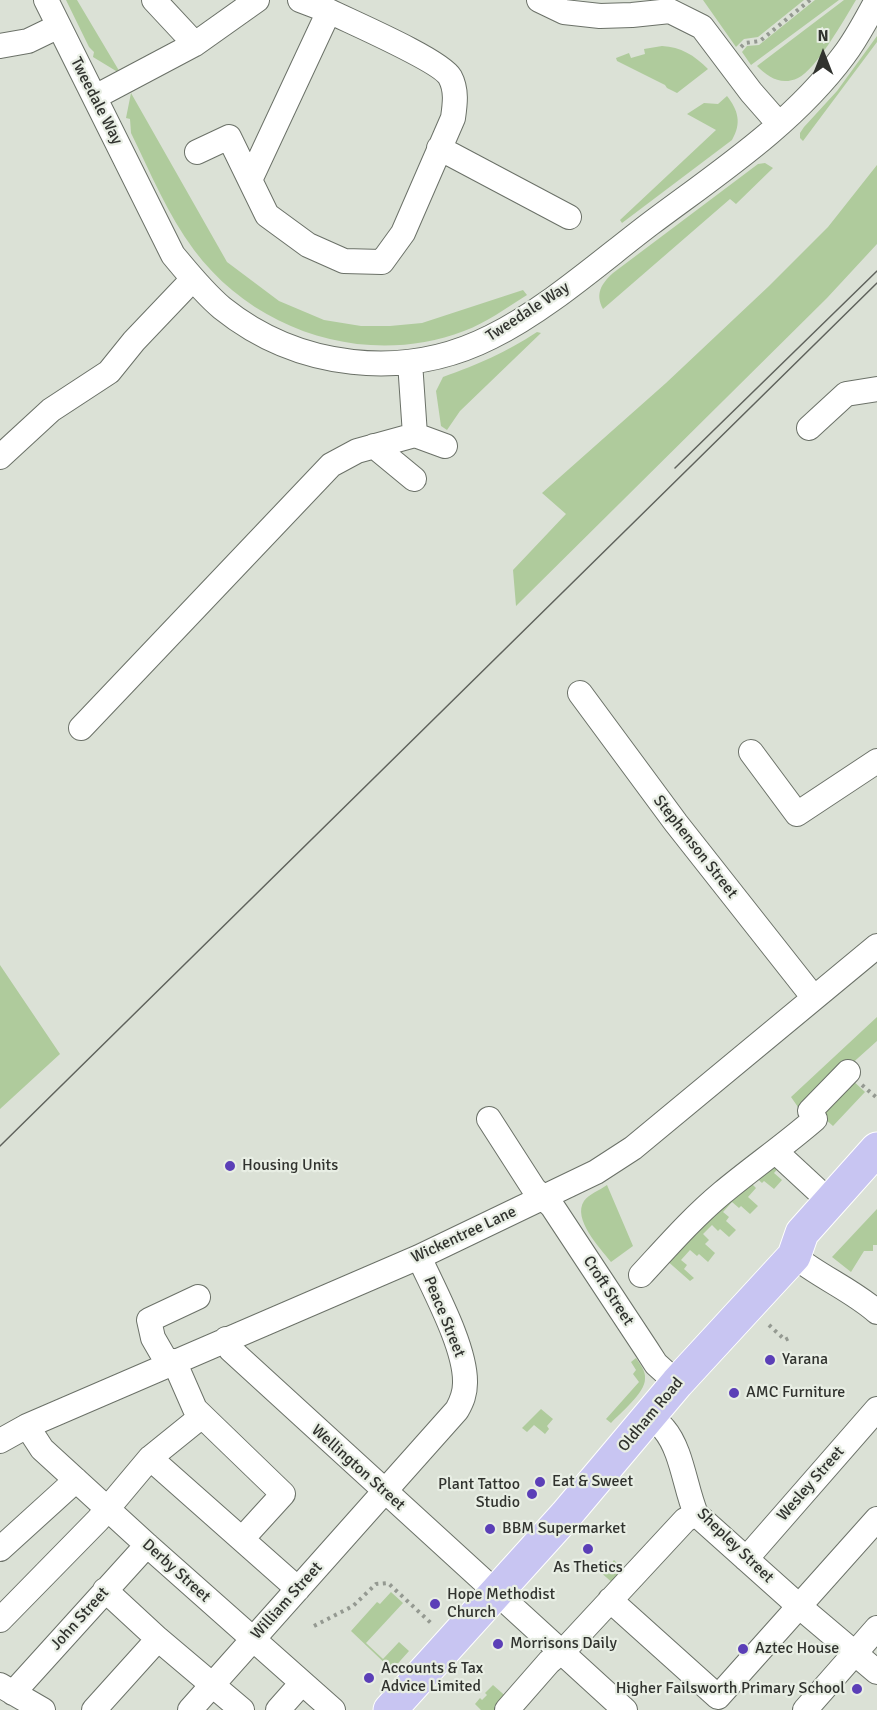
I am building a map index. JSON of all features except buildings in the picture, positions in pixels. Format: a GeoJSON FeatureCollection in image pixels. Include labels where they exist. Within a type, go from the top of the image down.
{"type":"FeatureCollection","features":[{"type":"Feature","properties":{"kind":"highway","name":"Oldham Road"},"geometry":{"type":"LineString","coordinates":[[403,1706],[496,1592],[566,1515],[677,1383],[794,1256],[802,1233],[877,1149]]}},
{"type":"Feature","properties":{"kind":"highway","name":"Oldham Road"},"geometry":{"type":"LineString","coordinates":[[794,1256],[815,1249],[877,1179]]}},
{"type":"Feature","properties":{"kind":"street","name":"Tweedale Way"},"geometry":{"type":"LineString","coordinates":[[46,0],[173,255],[193,279],[222,308],[265,337],[287,347],[353,364],[410,362],[472,347],[518,322],[734,161],[778,124],[816,88],[844,54],[877,0]]}},
{"type":"Feature","properties":{"kind":"street"},"geometry":{"type":"LineString","coordinates":[[154,0],[195,44]]}},
{"type":"Feature","properties":{"kind":"street"},"geometry":{"type":"LineString","coordinates":[[94,97],[195,44],[257,0]]}},
{"type":"Feature","properties":{"kind":"street"},"geometry":{"type":"LineString","coordinates":[[197,152],[229,137],[251,178],[267,215],[308,245],[344,261],[382,262],[403,233],[453,118],[456,100],[449,76],[440,67],[386,38],[300,0]]}},
{"type":"Feature","properties":{"kind":"street"},"geometry":{"type":"LineString","coordinates":[[539,0],[564,12],[600,16],[632,15],[671,6],[702,27],[778,124]]}},
{"type":"Feature","properties":{"kind":"street"},"geometry":{"type":"LineString","coordinates":[[251,178],[328,11]]}},
{"type":"Feature","properties":{"kind":"street"},"geometry":{"type":"LineString","coordinates":[[0,46],[28,41],[59,26]]}},
{"type":"Feature","properties":{"kind":"street"},"geometry":{"type":"LineString","coordinates":[[440,148],[569,218]]}},
{"type":"Feature","properties":{"kind":"street"},"geometry":{"type":"LineString","coordinates":[[4,447],[51,410],[109,372],[134,341],[193,279]]}},
{"type":"Feature","properties":{"kind":"street"},"geometry":{"type":"LineString","coordinates":[[410,362],[415,435]]}},
{"type":"Feature","properties":{"kind":"street"},"geometry":{"type":"LineString","coordinates":[[809,428],[846,394],[877,389]]}},
{"type":"Feature","properties":{"kind":"street"},"geometry":{"type":"LineString","coordinates":[[81,729],[331,465],[357,450],[415,435],[445,446]]}},
{"type":"Feature","properties":{"kind":"street"},"geometry":{"type":"LineString","coordinates":[[374,446],[414,479]]}},
{"type":"Feature","properties":{"kind":"street","name":"Stephenson Street"},"geometry":{"type":"LineString","coordinates":[[580,693],[675,823],[814,998]]}},
{"type":"Feature","properties":{"kind":"street"},"geometry":{"type":"LineString","coordinates":[[751,752],[797,814],[877,761]]}},
{"type":"Feature","properties":{"kind":"street","name":"Wickentree Lane"},"geometry":{"type":"LineString","coordinates":[[0,1441],[27,1426],[419,1257],[596,1172],[633,1148],[877,946]]}},
{"type":"Feature","properties":{"kind":"street"},"geometry":{"type":"LineString","coordinates":[[641,1275],[674,1239],[721,1194],[815,1119],[810,1111],[848,1072]]}},
{"type":"Feature","properties":{"kind":"street","name":"Croft Street"},"geometry":{"type":"LineString","coordinates":[[489,1119],[534,1189],[552,1206],[656,1364],[677,1383]]}},
{"type":"Feature","properties":{"kind":"street"},"geometry":{"type":"LineString","coordinates":[[776,1152],[829,1201]]}},
{"type":"Feature","properties":{"kind":"street"},"geometry":{"type":"LineString","coordinates":[[794,1256],[865,1301],[877,1312]]}},
{"type":"Feature","properties":{"kind":"street","name":"Peace Street"},"geometry":{"type":"LineString","coordinates":[[384,1492],[457,1410],[464,1396],[466,1382],[453,1333],[419,1257]]}},
{"type":"Feature","properties":{"kind":"street"},"geometry":{"type":"LineString","coordinates":[[198,1297],[150,1320],[153,1338],[171,1363],[195,1409],[283,1494],[242,1539]]}},
{"type":"Feature","properties":{"kind":"street","name":"Wellington Street"},"geometry":{"type":"LineString","coordinates":[[226,1339],[231,1350],[625,1710]]}},
{"type":"Feature","properties":{"kind":"street","name":"Wesley Street"},"geometry":{"type":"LineString","coordinates":[[746,1559],[877,1408]]}},
{"type":"Feature","properties":{"kind":"street"},"geometry":{"type":"LineString","coordinates":[[4,1610],[106,1508],[150,1458],[202,1416]]}},
{"type":"Feature","properties":{"kind":"street","name":"Shepley Street"},"geometry":{"type":"LineString","coordinates":[[649,1416],[664,1428],[674,1443],[696,1514],[877,1672]]}},
{"type":"Feature","properties":{"kind":"street","name":"Derby Street"},"geometry":{"type":"LineString","coordinates":[[27,1426],[42,1449],[333,1710]]}},
{"type":"Feature","properties":{"kind":"street"},"geometry":{"type":"LineString","coordinates":[[150,1458],[298,1589]]}},
{"type":"Feature","properties":{"kind":"street"},"geometry":{"type":"LineString","coordinates":[[0,1549],[76,1480]]}},
{"type":"Feature","properties":{"kind":"street","name":"William Street"},"geometry":{"type":"LineString","coordinates":[[190,1710],[384,1492]]}},
{"type":"Feature","properties":{"kind":"street"},"geometry":{"type":"LineString","coordinates":[[513,1708],[560,1652],[685,1520],[696,1514]]}},
{"type":"Feature","properties":{"kind":"street"},"geometry":{"type":"LineString","coordinates":[[610,1600],[718,1697],[877,1519]]}},
{"type":"Feature","properties":{"kind":"street","name":"John Street"},"geometry":{"type":"LineString","coordinates":[[7,1689],[147,1545]]}},
{"type":"Feature","properties":{"kind":"street"},"geometry":{"type":"LineString","coordinates":[[105,1590],[158,1639],[242,1710]]}},
{"type":"Feature","properties":{"kind":"street"},"geometry":{"type":"LineString","coordinates":[[805,1710],[877,1628]]}},
{"type":"Feature","properties":{"kind":"street"},"geometry":{"type":"LineString","coordinates":[[94,1710],[158,1639]]}},
{"type":"Feature","properties":{"kind":"street"},"geometry":{"type":"LineString","coordinates":[[278,1710],[302,1683]]}},
{"type":"Feature","properties":{"kind":"street"},"geometry":{"type":"LineString","coordinates":[[7,1689],[43,1710]]}},
{"type":"Feature","properties":{"kind":"path"},"geometry":{"type":"LineString","coordinates":[[726,58],[745,43],[760,41],[810,0]]}},
{"type":"Feature","properties":{"kind":"path"},"geometry":{"type":"LineString","coordinates":[[769,1325],[785,1340],[789,1338]]}},
{"type":"Feature","properties":{"kind":"path"},"geometry":{"type":"LineString","coordinates":[[314,1626],[354,1606],[376,1584],[388,1584],[435,1626]]}},
{"type":"Feature","properties":{"kind":"green space"},"geometry":{"type":"Polygon","coordinates":[[[66,0],[77,0],[121,74],[93,57],[94,52],[89,47],[66,0]]]}},
{"type":"Feature","properties":{"kind":"green space"},"geometry":{"type":"Polygon","coordinates":[[[703,0],[804,0],[758,37],[744,39],[736,47],[703,0]]]}},
{"type":"Feature","properties":{"kind":"green space"},"geometry":{"type":"Polygon","coordinates":[[[815,0],[839,0],[751,65],[742,52],[747,46],[759,45],[815,0]]]}},
{"type":"Feature","properties":{"kind":"green space"},"geometry":{"type":"Polygon","coordinates":[[[844,0],[856,0],[830,43],[805,73],[792,80],[780,81],[770,77],[757,66],[844,0]]]}},
{"type":"Feature","properties":{"kind":"green space"},"geometry":{"type":"Polygon","coordinates":[[[877,36],[877,42],[803,141],[800,133],[804,127],[837,91],[877,36]]]}},
{"type":"Feature","properties":{"kind":"green space"},"geometry":{"type":"Polygon","coordinates":[[[662,46],[687,53],[708,69],[677,93],[617,61],[616,58],[629,53],[631,58],[645,54],[644,49],[662,46]]]}},
{"type":"Feature","properties":{"kind":"green space"},"geometry":{"type":"Polygon","coordinates":[[[131,93],[227,262],[279,301],[324,320],[361,326],[390,326],[422,323],[523,290],[527,295],[472,328],[427,342],[389,345],[352,343],[316,335],[281,321],[248,302],[219,279],[185,237],[160,193],[131,133],[130,119],[126,118],[131,93]]]}},
{"type":"Feature","properties":{"kind":"green space"},"geometry":{"type":"Polygon","coordinates":[[[727,96],[734,106],[738,122],[732,140],[622,223],[620,220],[716,130],[687,114],[704,103],[718,104],[727,96]]]}},
{"type":"Feature","properties":{"kind":"green space"},"geometry":{"type":"Polygon","coordinates":[[[765,163],[773,168],[736,204],[730,199],[603,309],[600,290],[613,273],[758,164],[765,163]]]}},
{"type":"Feature","properties":{"kind":"green space"},"geometry":{"type":"Polygon","coordinates":[[[877,165],[877,244],[827,298],[516,606],[513,570],[566,514],[542,493],[666,383],[769,286],[828,227],[877,165]]]}},
{"type":"Feature","properties":{"kind":"green space"},"geometry":{"type":"Polygon","coordinates":[[[537,332],[541,333],[460,411],[447,430],[441,426],[436,391],[443,377],[491,358],[537,332]]]}},
{"type":"Feature","properties":{"kind":"green space"},"geometry":{"type":"Polygon","coordinates":[[[0,965],[60,1054],[0,1109],[0,965]]]}},
{"type":"Feature","properties":{"kind":"green space"},"geometry":{"type":"Polygon","coordinates":[[[877,1017],[877,1041],[800,1110],[791,1097],[877,1017]]]}},
{"type":"Feature","properties":{"kind":"green space"},"geometry":{"type":"Polygon","coordinates":[[[848,1076],[865,1092],[833,1126],[816,1111],[848,1076]]]}},
{"type":"Feature","properties":{"kind":"green space"},"geometry":{"type":"Polygon","coordinates":[[[771,1161],[781,1165],[774,1173],[782,1180],[774,1189],[753,1175],[771,1161]]]}},
{"type":"Feature","properties":{"kind":"green space"},"geometry":{"type":"Polygon","coordinates":[[[747,1179],[756,1188],[748,1197],[758,1206],[750,1214],[732,1202],[723,1212],[729,1217],[726,1221],[736,1230],[729,1237],[712,1225],[703,1234],[709,1240],[705,1244],[715,1253],[708,1262],[690,1250],[681,1260],[687,1265],[684,1269],[694,1278],[690,1281],[665,1259],[747,1179]]]}},
{"type":"Feature","properties":{"kind":"green space"},"geometry":{"type":"Polygon","coordinates":[[[607,1185],[633,1246],[611,1262],[584,1225],[581,1208],[584,1201],[607,1185]]]}},
{"type":"Feature","properties":{"kind":"green space"},"geometry":{"type":"Polygon","coordinates":[[[877,1209],[877,1245],[873,1245],[873,1251],[864,1251],[851,1272],[832,1257],[877,1209]]]}},
{"type":"Feature","properties":{"kind":"green space"},"geometry":{"type":"Polygon","coordinates":[[[636,1358],[645,1373],[644,1385],[637,1396],[611,1423],[606,1419],[639,1382],[633,1374],[636,1370],[631,1362],[636,1358]]]}},
{"type":"Feature","properties":{"kind":"green space"},"geometry":{"type":"Polygon","coordinates":[[[541,1409],[553,1419],[547,1426],[549,1429],[545,1434],[534,1425],[527,1432],[522,1428],[541,1409]]]}},
{"type":"Feature","properties":{"kind":"green space"},"geometry":{"type":"Polygon","coordinates":[[[614,1560],[626,1572],[615,1585],[598,1570],[602,1565],[607,1569],[614,1560]]]}},
{"type":"Feature","properties":{"kind":"green space"},"geometry":{"type":"Polygon","coordinates":[[[391,1592],[403,1603],[366,1643],[383,1659],[399,1642],[409,1651],[392,1670],[351,1631],[377,1602],[380,1604],[391,1592]]]}},
{"type":"Feature","properties":{"kind":"green space"},"geometry":{"type":"Polygon","coordinates":[[[493,1685],[510,1700],[501,1710],[481,1710],[475,1704],[487,1695],[485,1693],[493,1685]]]}},
{"type":"Feature","properties":{"kind":"tram line"},"geometry":{"type":"LineString","coordinates":[[675,468],[877,271]]}},
{"type":"Feature","properties":{"kind":"tram line"},"geometry":{"type":"LineString","coordinates":[[0,1146],[877,283]]}},
{"type":"Feature","properties":{"kind":"place","name":"Housing Units"},"geometry":{"type":"Point","coordinates":[230,1166]}},
{"type":"Feature","properties":{"kind":"place","name":"Yarana"},"geometry":{"type":"Point","coordinates":[770,1360]}},
{"type":"Feature","properties":{"kind":"place","name":"AMC Furniture"},"geometry":{"type":"Point","coordinates":[734,1393]}},
{"type":"Feature","properties":{"kind":"place","name":"Eat & Sweet"},"geometry":{"type":"Point","coordinates":[540,1482]}},
{"type":"Feature","properties":{"kind":"place","name":"Plant Tattoo Studio"},"geometry":{"type":"Point","coordinates":[532,1494]}},
{"type":"Feature","properties":{"kind":"place","name":"BBM Supermarket"},"geometry":{"type":"Point","coordinates":[490,1529]}},
{"type":"Feature","properties":{"kind":"place","name":"As Thetics"},"geometry":{"type":"Point","coordinates":[588,1549]}},
{"type":"Feature","properties":{"kind":"place","name":"Hope Methodist Church"},"geometry":{"type":"Point","coordinates":[435,1604]}},
{"type":"Feature","properties":{"kind":"place","name":"Morrisons Daily"},"geometry":{"type":"Point","coordinates":[498,1644]}},
{"type":"Feature","properties":{"kind":"place","name":"Aztec House"},"geometry":{"type":"Point","coordinates":[743,1649]}},
{"type":"Feature","properties":{"kind":"place","name":"Accounts & Tax Advice Limited"},"geometry":{"type":"Point","coordinates":[369,1678]}},
{"type":"Feature","properties":{"kind":"place","name":"Higher Failsworth Primary School"},"geometry":{"type":"Point","coordinates":[857,1689]}}]}
